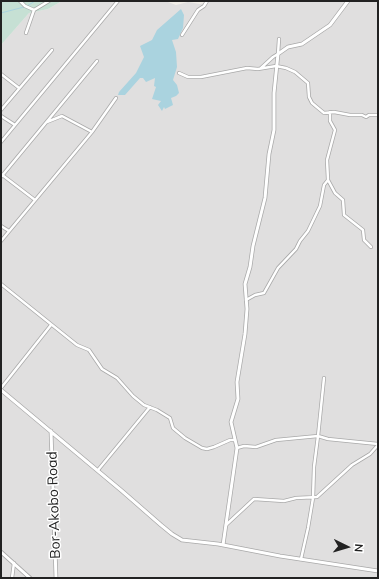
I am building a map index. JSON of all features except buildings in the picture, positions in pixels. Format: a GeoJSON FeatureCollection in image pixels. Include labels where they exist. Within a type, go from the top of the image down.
{"type":"FeatureCollection","features":[{"type":"Feature","properties":{"kind":"street"},"geometry":{"type":"LineString","coordinates":[[20,1],[34,10]]}},
{"type":"Feature","properties":{"kind":"street"},"geometry":{"type":"LineString","coordinates":[[26,33],[34,10],[49,1]]}},
{"type":"Feature","properties":{"kind":"street"},"geometry":{"type":"LineString","coordinates":[[1,142],[118,1]]}},
{"type":"Feature","properties":{"kind":"street"},"geometry":{"type":"LineString","coordinates":[[182,35],[198,10],[204,6],[207,1]]}},
{"type":"Feature","properties":{"kind":"street"},"geometry":{"type":"LineString","coordinates":[[261,68],[273,57],[288,47],[302,44],[330,25],[348,1]]}},
{"type":"Feature","properties":{"kind":"street"},"geometry":{"type":"LineString","coordinates":[[224,545],[237,448],[231,422],[238,399],[237,382],[245,334],[247,309],[245,284],[250,268],[253,246],[265,198],[269,154],[274,130],[278,38]]}},
{"type":"Feature","properties":{"kind":"street"},"geometry":{"type":"LineString","coordinates":[[1,110],[52,50]]}},
{"type":"Feature","properties":{"kind":"street"},"geometry":{"type":"LineString","coordinates":[[36,200],[1,176],[97,61]]}},
{"type":"Feature","properties":{"kind":"street"},"geometry":{"type":"LineString","coordinates":[[179,74],[188,77],[202,77],[229,72],[236,69],[276,66],[286,68],[295,72],[308,83],[309,97],[312,103],[324,113],[330,111],[350,115],[362,115],[366,117],[378,115]]}},
{"type":"Feature","properties":{"kind":"street"},"geometry":{"type":"LineString","coordinates":[[1,74],[19,88]]}},
{"type":"Feature","properties":{"kind":"street"},"geometry":{"type":"LineString","coordinates":[[1,241],[92,132],[116,98]]}},
{"type":"Feature","properties":{"kind":"street"},"geometry":{"type":"LineString","coordinates":[[330,111],[330,121],[335,130],[327,160],[328,180],[335,193],[343,200],[344,215],[364,230],[364,240],[371,247]]}},
{"type":"Feature","properties":{"kind":"street"},"geometry":{"type":"LineString","coordinates":[[1,116],[15,125]]}},
{"type":"Feature","properties":{"kind":"street"},"geometry":{"type":"LineString","coordinates":[[46,122],[62,116],[92,132]]}},
{"type":"Feature","properties":{"kind":"street"},"geometry":{"type":"LineString","coordinates":[[246,300],[264,293],[278,268],[296,249],[308,231],[320,206],[324,185],[328,180]]}},
{"type":"Feature","properties":{"kind":"street"},"geometry":{"type":"LineString","coordinates":[[1,226],[9,231]]}},
{"type":"Feature","properties":{"kind":"street"},"geometry":{"type":"LineString","coordinates":[[1,284],[76,345],[89,350],[102,369],[117,378],[133,396],[144,405],[157,410],[170,418],[173,428],[185,438],[202,448],[214,447],[230,440],[235,440]]}},
{"type":"Feature","properties":{"kind":"street"},"geometry":{"type":"LineString","coordinates":[[51,325],[1,389],[172,534],[182,540],[224,545],[378,571]]}},
{"type":"Feature","properties":{"kind":"street"},"geometry":{"type":"LineString","coordinates":[[300,559],[308,528],[313,498],[314,467],[324,378]]}},
{"type":"Feature","properties":{"kind":"street"},"geometry":{"type":"LineString","coordinates":[[98,470],[150,407]]}},
{"type":"Feature","properties":{"kind":"street","name":"Bor-Akobo Road"},"geometry":{"type":"LineString","coordinates":[[51,431],[56,578]]}},
{"type":"Feature","properties":{"kind":"street"},"geometry":{"type":"LineString","coordinates":[[237,448],[244,446],[256,447],[276,440],[318,436],[328,439],[378,444]]}},
{"type":"Feature","properties":{"kind":"street"},"geometry":{"type":"LineString","coordinates":[[226,525],[254,499],[284,501],[296,498],[313,498],[318,496],[352,465],[370,454],[378,444]]}},
{"type":"Feature","properties":{"kind":"street"},"geometry":{"type":"LineString","coordinates":[[1,552],[30,578]]}},
{"type":"Feature","properties":{"kind":"street"},"geometry":{"type":"LineString","coordinates":[[12,578],[14,563]]}},
{"type":"Feature","properties":{"kind":"shaded area"},"geometry":{"type":"Polygon","coordinates":[[[62,1],[167,1],[176,5],[188,2],[200,4],[211,1],[378,1],[378,578],[1,578],[1,45],[29,13],[48,9],[62,1]]]}},
{"type":"Feature","properties":{"kind":"green space"},"geometry":{"type":"Polygon","coordinates":[[[1,1],[62,1],[48,9],[29,13],[1,45],[1,1]]]}},
{"type":"Feature","properties":{"kind":"water"},"geometry":{"type":"Polygon","coordinates":[[[181,9],[184,15],[183,28],[178,39],[172,40],[176,52],[177,67],[173,80],[177,85],[179,93],[171,98],[173,105],[165,109],[164,107],[162,111],[158,105],[161,101],[152,99],[156,87],[154,86],[155,78],[146,82],[143,78],[140,78],[125,95],[118,95],[136,73],[144,57],[140,46],[152,40],[157,30],[181,9]]]}},
{"type":"Feature","properties":{"kind":"waterway"},"geometry":{"type":"LineString","coordinates":[[27,6],[35,1]]}},
{"type":"Feature","properties":{"kind":"waterway"},"geometry":{"type":"LineString","coordinates":[[1,13],[24,7]]}}]}
